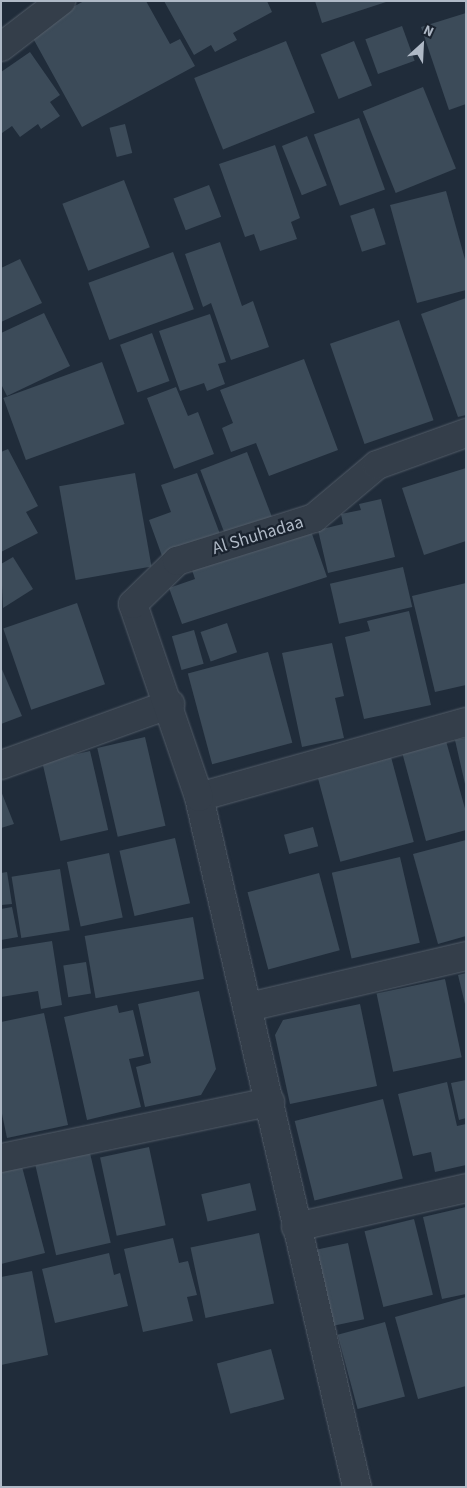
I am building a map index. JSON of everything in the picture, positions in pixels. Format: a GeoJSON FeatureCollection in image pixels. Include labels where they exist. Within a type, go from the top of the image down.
{"type":"FeatureCollection","features":[{"type":"Feature","properties":{"kind":"street"},"geometry":{"type":"LineString","coordinates":[[1,48],[61,1]]}},
{"type":"Feature","properties":{"kind":"street","name":"Al Shuhadaa"},"geometry":{"type":"LineString","coordinates":[[170,704],[134,604],[177,561],[314,518],[377,465],[466,433]]}},
{"type":"Feature","properties":{"kind":"street"},"geometry":{"type":"LineString","coordinates":[[1,765],[170,704],[199,797],[249,1007],[296,1228],[357,1487]]}},
{"type":"Feature","properties":{"kind":"street"},"geometry":{"type":"LineString","coordinates":[[199,797],[466,722]]}},
{"type":"Feature","properties":{"kind":"street"},"geometry":{"type":"LineString","coordinates":[[249,1007],[466,956]]}},
{"type":"Feature","properties":{"kind":"street"},"geometry":{"type":"LineString","coordinates":[[1,1158],[270,1102]]}},
{"type":"Feature","properties":{"kind":"street"},"geometry":{"type":"LineString","coordinates":[[296,1228],[466,1188]]}},
{"type":"Feature","properties":{"kind":"building"},"geometry":{"type":"Polygon","coordinates":[[[84,1],[146,1],[170,44],[180,39],[195,66],[82,127],[29,31],[84,1]]]}},
{"type":"Feature","properties":{"kind":"building"},"geometry":{"type":"Polygon","coordinates":[[[164,1],[267,1],[272,12],[233,33],[237,40],[215,52],[211,45],[194,55],[164,1]]]}},
{"type":"Feature","properties":{"kind":"building"},"geometry":{"type":"Polygon","coordinates":[[[315,1],[386,1],[386,2],[322,23],[315,1]]]}},
{"type":"Feature","properties":{"kind":"building"},"geometry":{"type":"Polygon","coordinates":[[[466,13],[466,104],[449,110],[421,27],[466,13]]]}},
{"type":"Feature","properties":{"kind":"building"},"geometry":{"type":"Polygon","coordinates":[[[402,26],[415,61],[378,74],[365,39],[402,26]]]}},
{"type":"Feature","properties":{"kind":"building"},"geometry":{"type":"Polygon","coordinates":[[[286,41],[315,112],[223,149],[194,78],[286,41]]]}},
{"type":"Feature","properties":{"kind":"building"},"geometry":{"type":"Polygon","coordinates":[[[354,41],[372,86],[339,99],[321,54],[354,41]]]}},
{"type":"Feature","properties":{"kind":"building"},"geometry":{"type":"Polygon","coordinates":[[[30,52],[60,95],[50,102],[60,116],[41,129],[38,124],[20,137],[12,126],[2,133],[1,72],[30,52]]]}},
{"type":"Feature","properties":{"kind":"building"},"geometry":{"type":"Polygon","coordinates":[[[423,87],[456,169],[396,193],[363,111],[423,87]]]}},
{"type":"Feature","properties":{"kind":"building"},"geometry":{"type":"Polygon","coordinates":[[[359,118],[385,189],[340,206],[314,134],[359,118]]]}},
{"type":"Feature","properties":{"kind":"building"},"geometry":{"type":"Polygon","coordinates":[[[125,124],[132,153],[117,157],[109,128],[125,124]]]}},
{"type":"Feature","properties":{"kind":"building"},"geometry":{"type":"Polygon","coordinates":[[[307,136],[327,185],[302,195],[282,146],[307,136]]]}},
{"type":"Feature","properties":{"kind":"building"},"geometry":{"type":"Polygon","coordinates":[[[275,145],[300,218],[291,222],[297,239],[260,251],[254,234],[245,237],[219,164],[275,145]]]}},
{"type":"Feature","properties":{"kind":"building"},"geometry":{"type":"Polygon","coordinates":[[[124,180],[150,247],[88,271],[62,204],[124,180]]]}},
{"type":"Feature","properties":{"kind":"building"},"geometry":{"type":"Polygon","coordinates":[[[209,185],[221,217],[186,230],[174,199],[209,185]]]}},
{"type":"Feature","properties":{"kind":"building"},"geometry":{"type":"Polygon","coordinates":[[[446,191],[466,263],[466,290],[417,303],[390,205],[446,191]]]}},
{"type":"Feature","properties":{"kind":"building"},"geometry":{"type":"Polygon","coordinates":[[[374,208],[386,244],[362,252],[350,216],[374,208]]]}},
{"type":"Feature","properties":{"kind":"building"},"geometry":{"type":"Polygon","coordinates":[[[220,242],[242,306],[253,301],[269,347],[231,360],[211,303],[203,307],[185,254],[220,242]]]}},
{"type":"Feature","properties":{"kind":"building"},"geometry":{"type":"Polygon","coordinates":[[[173,252],[194,309],[109,340],[88,283],[173,252]]]}},
{"type":"Feature","properties":{"kind":"building"},"geometry":{"type":"Polygon","coordinates":[[[20,259],[42,303],[1,322],[1,268],[20,259]]]}},
{"type":"Feature","properties":{"kind":"building"},"geometry":{"type":"Polygon","coordinates":[[[466,298],[466,415],[458,417],[421,314],[466,298]]]}},
{"type":"Feature","properties":{"kind":"building"},"geometry":{"type":"Polygon","coordinates":[[[44,313],[70,366],[7,396],[1,384],[1,333],[44,313]]]}},
{"type":"Feature","properties":{"kind":"building"},"geometry":{"type":"Polygon","coordinates":[[[210,314],[226,362],[218,364],[225,384],[207,391],[204,383],[180,391],[159,331],[210,314]]]}},
{"type":"Feature","properties":{"kind":"building"},"geometry":{"type":"Polygon","coordinates":[[[399,320],[434,420],[364,444],[330,344],[399,320]]]}},
{"type":"Feature","properties":{"kind":"building"},"geometry":{"type":"Polygon","coordinates":[[[152,333],[169,381],[137,393],[120,345],[152,333]]]}},
{"type":"Feature","properties":{"kind":"building"},"geometry":{"type":"Polygon","coordinates":[[[304,359],[338,450],[269,476],[256,443],[231,452],[222,428],[233,423],[220,390],[304,359]]]}},
{"type":"Feature","properties":{"kind":"building"},"geometry":{"type":"Polygon","coordinates":[[[102,362],[125,424],[26,460],[3,398],[102,362]]]}},
{"type":"Feature","properties":{"kind":"building"},"geometry":{"type":"Polygon","coordinates":[[[176,387],[188,416],[198,412],[214,454],[174,469],[147,398],[176,387]]]}},
{"type":"Feature","properties":{"kind":"building"},"geometry":{"type":"Polygon","coordinates":[[[8,449],[38,506],[26,512],[38,533],[1,552],[1,452],[8,449]]]}},
{"type":"Feature","properties":{"kind":"building"},"geometry":{"type":"Polygon","coordinates":[[[247,452],[272,518],[226,536],[200,470],[247,452]]]}},
{"type":"Feature","properties":{"kind":"building"},"geometry":{"type":"Polygon","coordinates":[[[466,468],[466,541],[424,555],[402,488],[466,468]]]}},
{"type":"Feature","properties":{"kind":"building"},"geometry":{"type":"Polygon","coordinates":[[[135,473],[151,567],[76,580],[59,486],[135,473]]]}},
{"type":"Feature","properties":{"kind":"building"},"geometry":{"type":"Polygon","coordinates":[[[197,473],[220,534],[162,556],[149,520],[171,512],[161,485],[197,473]]]}},
{"type":"Feature","properties":{"kind":"building"},"geometry":{"type":"Polygon","coordinates":[[[381,499],[395,557],[328,573],[318,530],[343,524],[341,514],[361,510],[359,504],[381,499]]]}},
{"type":"Feature","properties":{"kind":"building"},"geometry":{"type":"Polygon","coordinates":[[[311,531],[327,577],[182,624],[169,588],[195,579],[192,570],[311,531]]]}},
{"type":"Feature","properties":{"kind":"building"},"geometry":{"type":"Polygon","coordinates":[[[13,557],[33,589],[3,608],[1,564],[13,557]]]}},
{"type":"Feature","properties":{"kind":"building"},"geometry":{"type":"Polygon","coordinates":[[[403,567],[412,607],[339,624],[330,584],[403,567]]]}},
{"type":"Feature","properties":{"kind":"building"},"geometry":{"type":"Polygon","coordinates":[[[466,583],[466,685],[435,692],[412,596],[466,583]]]}},
{"type":"Feature","properties":{"kind":"building"},"geometry":{"type":"Polygon","coordinates":[[[77,603],[105,684],[31,710],[3,628],[77,603]]]}},
{"type":"Feature","properties":{"kind":"building"},"geometry":{"type":"Polygon","coordinates":[[[409,611],[431,705],[364,719],[345,637],[370,631],[367,621],[409,611]]]}},
{"type":"Feature","properties":{"kind":"building"},"geometry":{"type":"Polygon","coordinates":[[[227,623],[237,652],[211,661],[201,632],[227,623]]]}},
{"type":"Feature","properties":{"kind":"building"},"geometry":{"type":"Polygon","coordinates":[[[194,630],[204,664],[182,670],[172,636],[194,630]]]}},
{"type":"Feature","properties":{"kind":"building"},"geometry":{"type":"Polygon","coordinates":[[[332,643],[344,696],[335,698],[344,738],[302,747],[282,653],[332,643]]]}},
{"type":"Feature","properties":{"kind":"building"},"geometry":{"type":"Polygon","coordinates":[[[268,652],[292,743],[212,764],[188,673],[268,652]]]}},
{"type":"Feature","properties":{"kind":"building"},"geometry":{"type":"Polygon","coordinates":[[[1,667],[22,716],[1,724],[1,667]]]}},
{"type":"Feature","properties":{"kind":"building"},"geometry":{"type":"Polygon","coordinates":[[[145,737],[165,826],[118,837],[97,748],[145,737]]]}},
{"type":"Feature","properties":{"kind":"building"},"geometry":{"type":"Polygon","coordinates":[[[466,738],[466,784],[465,784],[455,740],[466,738]]]}},
{"type":"Feature","properties":{"kind":"building"},"geometry":{"type":"Polygon","coordinates":[[[446,741],[466,812],[466,830],[426,841],[402,752],[446,741]]]}},
{"type":"Feature","properties":{"kind":"building"},"geometry":{"type":"Polygon","coordinates":[[[90,751],[108,830],[60,841],[42,762],[90,751]]]}},
{"type":"Feature","properties":{"kind":"building"},"geometry":{"type":"Polygon","coordinates":[[[391,757],[414,842],[340,862],[318,777],[391,757]]]}},
{"type":"Feature","properties":{"kind":"building"},"geometry":{"type":"Polygon","coordinates":[[[1,791],[14,824],[1,828],[1,791]]]}},
{"type":"Feature","properties":{"kind":"building"},"geometry":{"type":"Polygon","coordinates":[[[313,827],[318,846],[289,854],[284,835],[313,827]]]}},
{"type":"Feature","properties":{"kind":"building"},"geometry":{"type":"Polygon","coordinates":[[[175,838],[190,903],[135,916],[119,851],[175,838]]]}},
{"type":"Feature","properties":{"kind":"building"},"geometry":{"type":"Polygon","coordinates":[[[466,840],[466,936],[438,944],[413,854],[466,840]]]}},
{"type":"Feature","properties":{"kind":"building"},"geometry":{"type":"Polygon","coordinates":[[[109,853],[123,918],[81,926],[67,862],[109,853]]]}},
{"type":"Feature","properties":{"kind":"building"},"geometry":{"type":"Polygon","coordinates":[[[400,857],[420,943],[352,958],[332,873],[400,857]]]}},
{"type":"Feature","properties":{"kind":"building"},"geometry":{"type":"Polygon","coordinates":[[[60,869],[70,930],[21,938],[12,877],[60,869]]]}},
{"type":"Feature","properties":{"kind":"building"},"geometry":{"type":"Polygon","coordinates":[[[7,872],[12,904],[1,905],[1,873],[7,872]]]}},
{"type":"Feature","properties":{"kind":"building"},"geometry":{"type":"Polygon","coordinates":[[[319,873],[340,950],[268,969],[248,892],[319,873]]]}},
{"type":"Feature","properties":{"kind":"building"},"geometry":{"type":"Polygon","coordinates":[[[12,907],[18,937],[1,940],[1,909],[12,907]]]}},
{"type":"Feature","properties":{"kind":"building"},"geometry":{"type":"Polygon","coordinates":[[[193,917],[204,979],[96,998],[85,936],[193,917]]]}},
{"type":"Feature","properties":{"kind":"building"},"geometry":{"type":"Polygon","coordinates":[[[52,941],[62,1005],[41,1009],[38,991],[1,997],[1,949],[52,941]]]}},
{"type":"Feature","properties":{"kind":"building"},"geometry":{"type":"Polygon","coordinates":[[[86,962],[91,994],[68,997],[63,966],[86,962]]]}},
{"type":"Feature","properties":{"kind":"building"},"geometry":{"type":"Polygon","coordinates":[[[466,973],[466,1004],[465,1004],[458,975],[466,973]]]}},
{"type":"Feature","properties":{"kind":"building"},"geometry":{"type":"Polygon","coordinates":[[[445,979],[462,1057],[393,1072],[377,994],[445,979]]]}},
{"type":"Feature","properties":{"kind":"building"},"geometry":{"type":"Polygon","coordinates":[[[199,991],[216,1069],[201,1095],[145,1107],[136,1067],[151,1063],[138,1004],[199,991]]]}},
{"type":"Feature","properties":{"kind":"building"},"geometry":{"type":"Polygon","coordinates":[[[360,1004],[377,1086],[290,1104],[275,1035],[283,1020],[360,1004]]]}},
{"type":"Feature","properties":{"kind":"building"},"geometry":{"type":"Polygon","coordinates":[[[117,1005],[119,1013],[133,1010],[144,1056],[129,1059],[141,1107],[87,1120],[64,1017],[117,1005]]]}},
{"type":"Feature","properties":{"kind":"building"},"geometry":{"type":"Polygon","coordinates":[[[44,1013],[68,1125],[7,1138],[1,1109],[1,1022],[44,1013]]]}},
{"type":"Feature","properties":{"kind":"building"},"geometry":{"type":"Polygon","coordinates":[[[466,1080],[466,1118],[459,1120],[451,1083],[466,1080]]]}},
{"type":"Feature","properties":{"kind":"building"},"geometry":{"type":"Polygon","coordinates":[[[447,1082],[457,1126],[466,1124],[466,1165],[435,1172],[431,1152],[413,1156],[398,1094],[447,1082]]]}},
{"type":"Feature","properties":{"kind":"building"},"geometry":{"type":"Polygon","coordinates":[[[383,1099],[403,1179],[315,1201],[295,1121],[383,1099]]]}},
{"type":"Feature","properties":{"kind":"building"},"geometry":{"type":"Polygon","coordinates":[[[149,1147],[166,1225],[117,1236],[100,1157],[149,1147]]]}},
{"type":"Feature","properties":{"kind":"building"},"geometry":{"type":"Polygon","coordinates":[[[90,1153],[111,1243],[56,1255],[35,1166],[90,1153]]]}},
{"type":"Feature","properties":{"kind":"building"},"geometry":{"type":"Polygon","coordinates":[[[21,1163],[45,1253],[1,1264],[1,1168],[21,1163]]]}},
{"type":"Feature","properties":{"kind":"building"},"geometry":{"type":"Polygon","coordinates":[[[250,1183],[256,1210],[208,1222],[201,1194],[250,1183]]]}},
{"type":"Feature","properties":{"kind":"building"},"geometry":{"type":"Polygon","coordinates":[[[466,1207],[466,1294],[442,1299],[423,1217],[466,1207]]]}},
{"type":"Feature","properties":{"kind":"building"},"geometry":{"type":"Polygon","coordinates":[[[414,1219],[433,1295],[383,1307],[365,1231],[414,1219]]]}},
{"type":"Feature","properties":{"kind":"building"},"geometry":{"type":"Polygon","coordinates":[[[259,1233],[274,1303],[205,1318],[191,1248],[259,1233]]]}},
{"type":"Feature","properties":{"kind":"building"},"geometry":{"type":"Polygon","coordinates":[[[173,1238],[179,1263],[188,1261],[197,1295],[187,1297],[193,1321],[143,1332],[124,1249],[173,1238]]]}},
{"type":"Feature","properties":{"kind":"building"},"geometry":{"type":"Polygon","coordinates":[[[348,1243],[364,1319],[325,1328],[309,1251],[348,1243]]]}},
{"type":"Feature","properties":{"kind":"building"},"geometry":{"type":"Polygon","coordinates":[[[109,1253],[114,1275],[120,1273],[128,1306],[55,1323],[42,1269],[109,1253]]]}},
{"type":"Feature","properties":{"kind":"building"},"geometry":{"type":"Polygon","coordinates":[[[32,1271],[48,1355],[1,1365],[1,1277],[32,1271]]]}},
{"type":"Feature","properties":{"kind":"building"},"geometry":{"type":"Polygon","coordinates":[[[466,1297],[466,1386],[418,1399],[395,1317],[466,1297]]]}},
{"type":"Feature","properties":{"kind":"building"},"geometry":{"type":"Polygon","coordinates":[[[385,1322],[405,1396],[358,1409],[338,1335],[385,1322]]]}},
{"type":"Feature","properties":{"kind":"building"},"geometry":{"type":"Polygon","coordinates":[[[271,1349],[284,1399],[230,1414],[217,1363],[271,1349]]]}}]}
